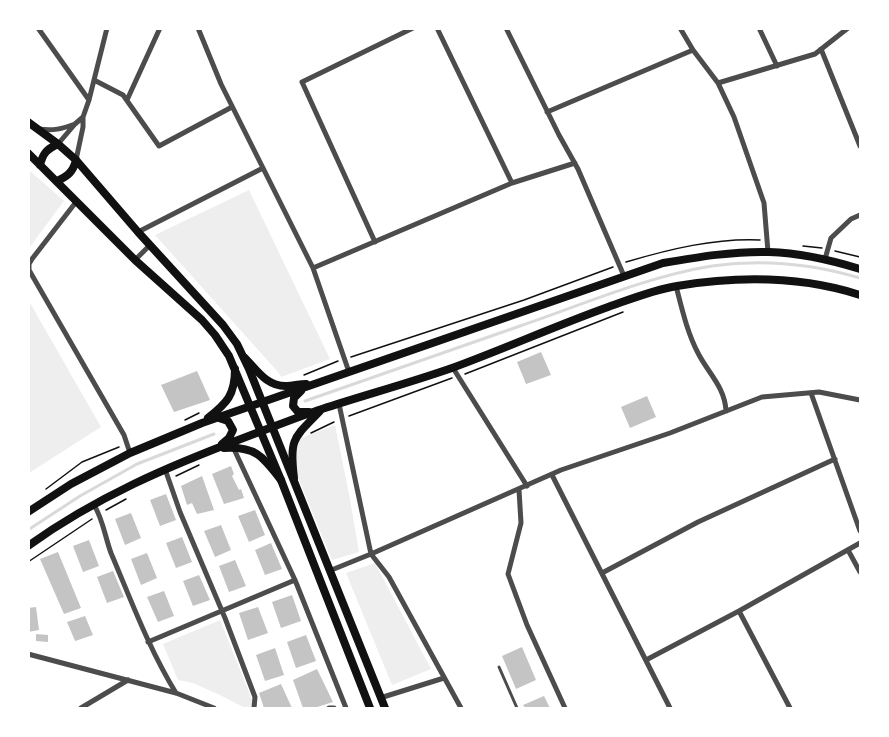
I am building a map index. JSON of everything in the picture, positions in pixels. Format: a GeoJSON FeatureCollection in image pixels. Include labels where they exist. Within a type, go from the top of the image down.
{"type":"FeatureCollection","features":[{"type":"Feature","properties":{"kind":"main road"},"geometry":{"type":"LineString","coordinates":[[28,122],[76,160],[138,232],[223,324],[245,358],[262,377],[270,383],[282,386],[315,384]]}},
{"type":"Feature","properties":{"kind":"main road"},"geometry":{"type":"LineString","coordinates":[[40,165],[49,148],[58,144]]}},
{"type":"Feature","properties":{"kind":"main road"},"geometry":{"type":"LineString","coordinates":[[28,153],[135,260],[209,327],[229,356],[281,480],[369,708]]}},
{"type":"Feature","properties":{"kind":"main road"},"geometry":{"type":"LineString","coordinates":[[57,181],[66,177],[73,170],[76,160]]}},
{"type":"Feature","properties":{"kind":"main road"},"geometry":{"type":"LineString","coordinates":[[28,512],[71,484],[130,453],[202,423],[663,263],[722,254],[768,252],[825,259],[861,269]]}},
{"type":"Feature","properties":{"kind":"main road"},"geometry":{"type":"LineString","coordinates":[[28,546],[133,483],[165,469],[322,409],[453,368],[652,291],[724,280],[784,280],[816,284],[861,295]]}},
{"type":"Feature","properties":{"kind":"main road"},"geometry":{"type":"LineString","coordinates":[[245,358],[385,708]]}},
{"type":"Feature","properties":{"kind":"main road"},"geometry":{"type":"LineString","coordinates":[[202,423],[225,405],[229,399],[234,386],[235,369]]}},
{"type":"Feature","properties":{"kind":"main road"},"geometry":{"type":"LineString","coordinates":[[315,384],[297,394],[293,406],[302,413],[322,409]]}},
{"type":"Feature","properties":{"kind":"main road"},"geometry":{"type":"LineString","coordinates":[[294,478],[292,453],[294,442],[303,428],[322,409]]}},
{"type":"Feature","properties":{"kind":"main road"},"geometry":{"type":"LineString","coordinates":[[215,449],[225,442],[233,430],[228,421],[216,418]]}},
{"type":"Feature","properties":{"kind":"main road"},"geometry":{"type":"LineString","coordinates":[[215,449],[246,448],[258,454],[281,480]]}},
{"type":"Feature","properties":{"kind":"street"},"geometry":{"type":"LineString","coordinates":[[38,28],[89,100]]}},
{"type":"Feature","properties":{"kind":"street"},"geometry":{"type":"LineString","coordinates":[[76,160],[83,117],[107,28]]}},
{"type":"Feature","properties":{"kind":"street"},"geometry":{"type":"LineString","coordinates":[[127,100],[160,28]]}},
{"type":"Feature","properties":{"kind":"street"},"geometry":{"type":"LineString","coordinates":[[198,28],[232,107],[313,268],[349,372]]}},
{"type":"Feature","properties":{"kind":"street"},"geometry":{"type":"LineString","coordinates":[[375,242],[302,82],[413,28]]}},
{"type":"Feature","properties":{"kind":"street"},"geometry":{"type":"LineString","coordinates":[[437,28],[512,183]]}},
{"type":"Feature","properties":{"kind":"street"},"geometry":{"type":"LineString","coordinates":[[506,28],[575,163],[624,276]]}},
{"type":"Feature","properties":{"kind":"street"},"geometry":{"type":"LineString","coordinates":[[680,28],[693,50],[718,83],[734,117],[764,203],[768,252]]}},
{"type":"Feature","properties":{"kind":"street"},"geometry":{"type":"LineString","coordinates":[[759,28],[777,66]]}},
{"type":"Feature","properties":{"kind":"street"},"geometry":{"type":"LineString","coordinates":[[718,83],[815,54],[848,28]]}},
{"type":"Feature","properties":{"kind":"street"},"geometry":{"type":"LineString","coordinates":[[821,49],[861,146]]}},
{"type":"Feature","properties":{"kind":"street"},"geometry":{"type":"LineString","coordinates":[[548,112],[693,50]]}},
{"type":"Feature","properties":{"kind":"street"},"geometry":{"type":"LineString","coordinates":[[94,80],[123,94],[159,146],[232,107]]}},
{"type":"Feature","properties":{"kind":"street"},"geometry":{"type":"LineString","coordinates":[[58,144],[83,117]]}},
{"type":"Feature","properties":{"kind":"street"},"geometry":{"type":"LineString","coordinates":[[37,129],[61,130],[75,124]]}},
{"type":"Feature","properties":{"kind":"street"},"geometry":{"type":"LineString","coordinates":[[313,268],[512,183],[575,163]]}},
{"type":"Feature","properties":{"kind":"street"},"geometry":{"type":"LineString","coordinates":[[138,232],[263,168]]}},
{"type":"Feature","properties":{"kind":"street"},"geometry":{"type":"LineString","coordinates":[[76,202],[29,264],[29,270],[124,435],[130,453]]}},
{"type":"Feature","properties":{"kind":"street"},"geometry":{"type":"LineString","coordinates":[[825,259],[831,238],[851,219],[861,215]]}},
{"type":"Feature","properties":{"kind":"street"},"geometry":{"type":"LineString","coordinates":[[135,260],[150,245]]}},
{"type":"Feature","properties":{"kind":"street"},"geometry":{"type":"LineString","coordinates":[[676,286],[684,317],[698,354],[717,381],[726,400],[726,411]]}},
{"type":"Feature","properties":{"kind":"street"},"geometry":{"type":"LineString","coordinates":[[453,368],[526,486]]}},
{"type":"Feature","properties":{"kind":"street"},"geometry":{"type":"LineString","coordinates":[[329,571],[371,555],[552,475],[762,398],[819,392],[861,400]]}},
{"type":"Feature","properties":{"kind":"street"},"geometry":{"type":"LineString","coordinates":[[811,393],[861,531]]}},
{"type":"Feature","properties":{"kind":"street"},"geometry":{"type":"LineString","coordinates":[[339,404],[371,555],[389,577],[461,708]]}},
{"type":"Feature","properties":{"kind":"street"},"geometry":{"type":"LineString","coordinates":[[233,447],[295,580],[346,708]]}},
{"type":"Feature","properties":{"kind":"street"},"geometry":{"type":"LineString","coordinates":[[602,573],[698,522],[835,459]]}},
{"type":"Feature","properties":{"kind":"street"},"geometry":{"type":"LineString","coordinates":[[165,469],[180,512],[255,697],[254,708]]}},
{"type":"Feature","properties":{"kind":"street"},"geometry":{"type":"LineString","coordinates":[[552,475],[670,708]]}},
{"type":"Feature","properties":{"kind":"street"},"geometry":{"type":"LineString","coordinates":[[519,490],[521,523],[508,574],[527,625],[565,708]]}},
{"type":"Feature","properties":{"kind":"street"},"geometry":{"type":"LineString","coordinates":[[94,505],[148,642],[176,693]]}},
{"type":"Feature","properties":{"kind":"street"},"geometry":{"type":"LineString","coordinates":[[646,660],[861,543]]}},
{"type":"Feature","properties":{"kind":"street"},"geometry":{"type":"LineString","coordinates":[[848,550],[861,572]]}},
{"type":"Feature","properties":{"kind":"street"},"geometry":{"type":"LineString","coordinates":[[148,642],[295,580]]}},
{"type":"Feature","properties":{"kind":"street"},"geometry":{"type":"LineString","coordinates":[[739,611],[789,708]]}},
{"type":"Feature","properties":{"kind":"street"},"geometry":{"type":"LineString","coordinates":[[28,654],[176,693],[214,708]]}},
{"type":"Feature","properties":{"kind":"street"},"geometry":{"type":"LineString","coordinates":[[380,698],[444,678]]}},
{"type":"Feature","properties":{"kind":"street"},"geometry":{"type":"LineString","coordinates":[[81,708],[128,680]]}},
{"type":"Feature","properties":{"kind":"street"},"geometry":{"type":"LineString","coordinates":[[329,708],[334,708]]}},
{"type":"Feature","properties":{"kind":"lane"},"geometry":{"type":"LineString","coordinates":[[499,667],[517,708]]}},
{"type":"Feature","properties":{"kind":"path"},"geometry":{"type":"LineString","coordinates":[[297,436],[300,438],[342,419],[632,308]]}},
{"type":"Feature","properties":{"kind":"path"},"geometry":{"type":"LineString","coordinates":[[169,479],[204,463]]}},
{"type":"Feature","properties":{"kind":"path"},"geometry":{"type":"LineString","coordinates":[[28,562],[131,495]]}},
{"type":"Feature","properties":{"kind":"shaded area"},"geometry":{"type":"Polygon","coordinates":[[[29,170],[64,201],[29,248],[29,170]]]}},
{"type":"Feature","properties":{"kind":"shaded area"},"geometry":{"type":"Polygon","coordinates":[[[249,190],[330,359],[281,377],[155,235],[249,190]]]}},
{"type":"Feature","properties":{"kind":"shaded area"},"geometry":{"type":"Polygon","coordinates":[[[29,301],[101,427],[28,473],[29,301]]]}},
{"type":"Feature","properties":{"kind":"shaded area"},"geometry":{"type":"Polygon","coordinates":[[[335,425],[359,552],[332,560],[287,451],[291,442],[335,425]]]}},
{"type":"Feature","properties":{"kind":"shaded area"},"geometry":{"type":"Polygon","coordinates":[[[375,563],[431,669],[392,685],[346,573],[375,563]]]}},
{"type":"Feature","properties":{"kind":"shaded area"},"geometry":{"type":"Polygon","coordinates":[[[220,620],[255,708],[245,708],[193,683],[178,680],[163,644],[220,620]]]}},
{"type":"Feature","properties":{"kind":"building"},"geometry":{"type":"Polygon","coordinates":[[[541,352],[551,375],[526,384],[517,362],[541,352]]]}},
{"type":"Feature","properties":{"kind":"building"},"geometry":{"type":"Polygon","coordinates":[[[197,371],[210,400],[174,412],[161,385],[197,371]]]}},
{"type":"Feature","properties":{"kind":"building"},"geometry":{"type":"Polygon","coordinates":[[[647,396],[656,417],[630,428],[621,407],[647,396]]]}},
{"type":"Feature","properties":{"kind":"building"},"geometry":{"type":"Polygon","coordinates":[[[231,466],[234,474],[232,476],[244,498],[224,504],[212,474],[231,466]]]}},
{"type":"Feature","properties":{"kind":"building"},"geometry":{"type":"Polygon","coordinates":[[[202,476],[214,510],[197,514],[192,503],[187,505],[181,486],[202,476]]]}},
{"type":"Feature","properties":{"kind":"building"},"geometry":{"type":"Polygon","coordinates":[[[166,494],[176,520],[160,526],[150,500],[166,494]]]}},
{"type":"Feature","properties":{"kind":"building"},"geometry":{"type":"Polygon","coordinates":[[[255,510],[265,535],[249,542],[238,516],[255,510]]]}},
{"type":"Feature","properties":{"kind":"building"},"geometry":{"type":"Polygon","coordinates":[[[131,513],[141,538],[125,545],[115,519],[131,513]]]}},
{"type":"Feature","properties":{"kind":"building"},"geometry":{"type":"Polygon","coordinates":[[[221,525],[231,550],[215,557],[204,531],[221,525]]]}},
{"type":"Feature","properties":{"kind":"building"},"geometry":{"type":"Polygon","coordinates":[[[182,537],[192,562],[176,568],[166,543],[182,537]]]}},
{"type":"Feature","properties":{"kind":"building"},"geometry":{"type":"Polygon","coordinates":[[[89,540],[99,566],[83,572],[73,546],[89,540]]]}},
{"type":"Feature","properties":{"kind":"building"},"geometry":{"type":"Polygon","coordinates":[[[271,543],[282,569],[265,575],[255,550],[271,543]]]}},
{"type":"Feature","properties":{"kind":"building"},"geometry":{"type":"Polygon","coordinates":[[[58,552],[81,608],[64,614],[40,559],[58,552]]]}},
{"type":"Feature","properties":{"kind":"building"},"geometry":{"type":"Polygon","coordinates":[[[147,553],[157,578],[141,585],[131,559],[147,553]]]}},
{"type":"Feature","properties":{"kind":"building"},"geometry":{"type":"Polygon","coordinates":[[[235,560],[246,586],[229,592],[219,566],[235,560]]]}},
{"type":"Feature","properties":{"kind":"building"},"geometry":{"type":"Polygon","coordinates":[[[113,571],[124,597],[107,603],[97,577],[113,571]]]}},
{"type":"Feature","properties":{"kind":"building"},"geometry":{"type":"Polygon","coordinates":[[[199,575],[210,600],[193,606],[183,581],[199,575]]]}},
{"type":"Feature","properties":{"kind":"building"},"geometry":{"type":"Polygon","coordinates":[[[164,591],[174,616],[158,622],[147,597],[164,591]]]}},
{"type":"Feature","properties":{"kind":"building"},"geometry":{"type":"Polygon","coordinates":[[[292,595],[301,621],[281,628],[272,602],[292,595]]]}},
{"type":"Feature","properties":{"kind":"building"},"geometry":{"type":"Polygon","coordinates":[[[36,607],[39,630],[28,632],[28,608],[36,607]]]}},
{"type":"Feature","properties":{"kind":"building"},"geometry":{"type":"Polygon","coordinates":[[[258,607],[268,633],[248,640],[239,613],[258,607]]]}},
{"type":"Feature","properties":{"kind":"building"},"geometry":{"type":"Polygon","coordinates":[[[85,616],[93,635],[75,641],[67,622],[85,616]]]}},
{"type":"Feature","properties":{"kind":"building"},"geometry":{"type":"Polygon","coordinates":[[[36,634],[48,635],[48,642],[36,641],[36,634]]]}},
{"type":"Feature","properties":{"kind":"building"},"geometry":{"type":"Polygon","coordinates":[[[306,635],[316,661],[296,668],[287,642],[306,635]]]}},
{"type":"Feature","properties":{"kind":"building"},"geometry":{"type":"Polygon","coordinates":[[[522,647],[536,680],[516,689],[502,656],[522,647]]]}},
{"type":"Feature","properties":{"kind":"building"},"geometry":{"type":"Polygon","coordinates":[[[275,648],[284,675],[265,681],[256,655],[275,648]]]}},
{"type":"Feature","properties":{"kind":"building"},"geometry":{"type":"Polygon","coordinates":[[[317,669],[333,702],[314,708],[303,708],[293,680],[317,669]]]}},
{"type":"Feature","properties":{"kind":"building"},"geometry":{"type":"Polygon","coordinates":[[[281,684],[292,708],[264,708],[259,693],[281,684]]]}},
{"type":"Feature","properties":{"kind":"building"},"geometry":{"type":"Polygon","coordinates":[[[544,696],[550,708],[525,708],[523,705],[544,696]]]}},
{"type":"Feature","properties":{"kind":"waterway"},"geometry":{"type":"LineString","coordinates":[[305,401],[615,292],[688,271],[731,264],[768,263],[824,269],[860,278]]}},
{"type":"Feature","properties":{"kind":"waterway"},"geometry":{"type":"LineString","coordinates":[[28,530],[80,496],[137,464],[214,434]]}}]}
